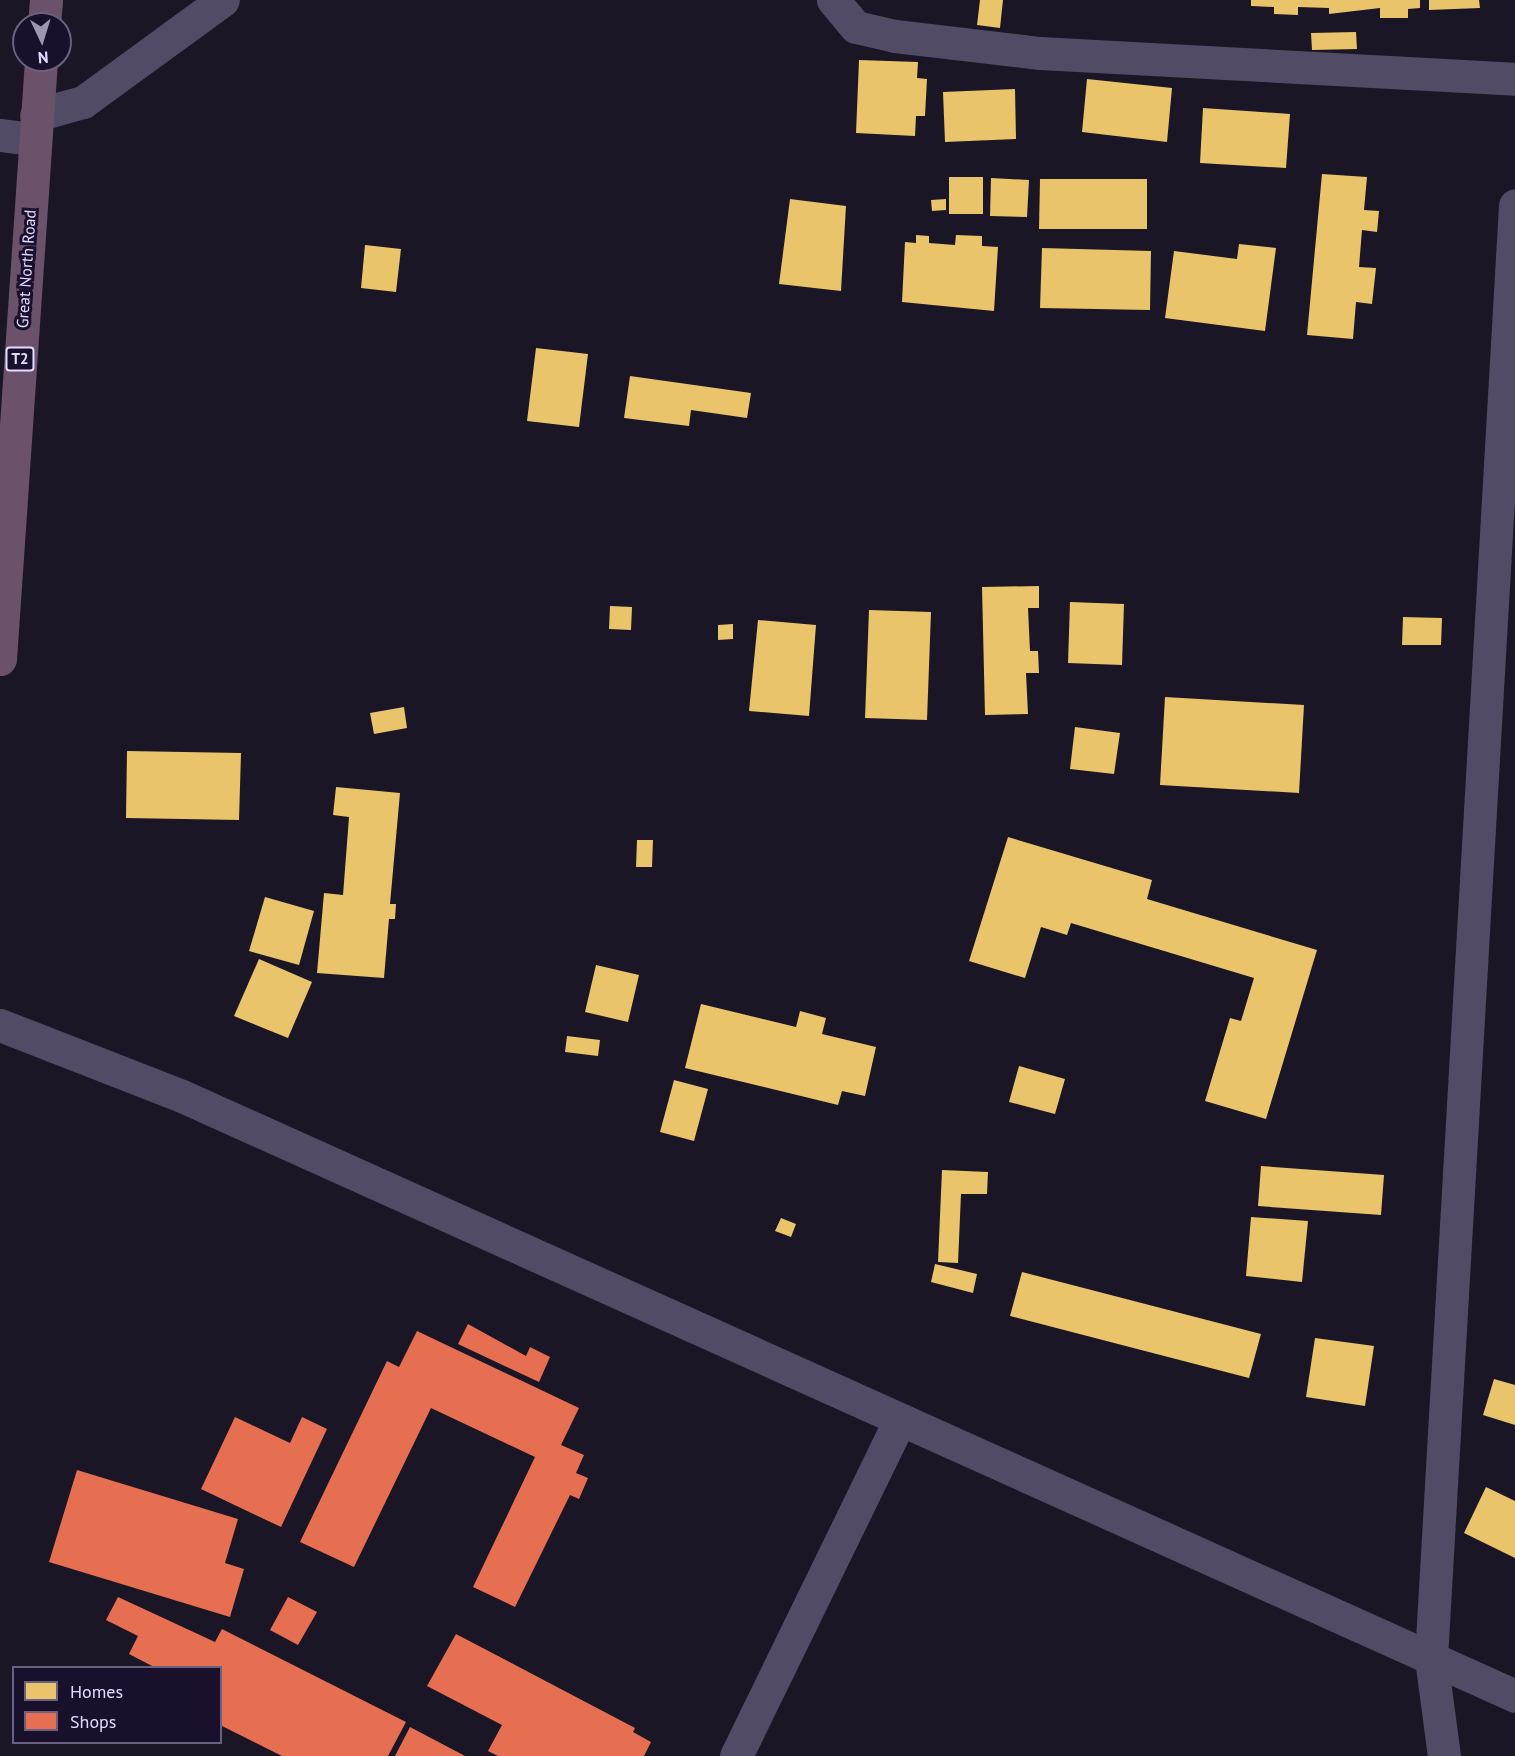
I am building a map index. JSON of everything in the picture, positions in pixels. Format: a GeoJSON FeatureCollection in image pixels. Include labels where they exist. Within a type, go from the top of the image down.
{"type":"FeatureCollection","features":[{"type":"Feature","properties":{"kind":"highway","name":"Great North Road"},"geometry":{"type":"LineString","coordinates":[[0,659],[40,72]]}},
{"type":"Feature","properties":{"kind":"street"},"geometry":{"type":"LineString","coordinates":[[0,135],[35,127],[83,102],[223,0]]}},
{"type":"Feature","properties":{"kind":"street"},"geometry":{"type":"LineString","coordinates":[[833,0],[856,27],[906,37],[1040,52],[1515,79]]}},
{"type":"Feature","properties":{"kind":"street"},"geometry":{"type":"LineString","coordinates":[[1444,1756],[1431,1658],[1515,205]]}},
{"type":"Feature","properties":{"kind":"street"},"geometry":{"type":"LineString","coordinates":[[0,1026],[182,1096],[1515,1696]]}},
{"type":"Feature","properties":{"kind":"street"},"geometry":{"type":"LineString","coordinates":[[736,1756],[900,1420]]}},
{"type":"Feature","properties":{"kind":"building: Homes"},"geometry":{"type":"Polygon","coordinates":[[[980,0],[1003,0],[1000,28],[977,25],[980,0]]]}},
{"type":"Feature","properties":{"kind":"building: Homes"},"geometry":{"type":"Polygon","coordinates":[[[1251,0],[1420,0],[1420,8],[1408,9],[1408,18],[1380,18],[1380,8],[1329,14],[1329,8],[1298,7],[1298,15],[1274,14],[1274,7],[1251,6],[1251,0]]]}},
{"type":"Feature","properties":{"kind":"building: Homes"},"geometry":{"type":"Polygon","coordinates":[[[1429,0],[1479,0],[1480,8],[1429,10],[1429,0]]]}},
{"type":"Feature","properties":{"kind":"building: Homes"},"geometry":{"type":"Polygon","coordinates":[[[1356,32],[1357,49],[1312,50],[1311,33],[1356,32]]]}},
{"type":"Feature","properties":{"kind":"building: Homes"},"geometry":{"type":"Polygon","coordinates":[[[859,60],[918,62],[917,78],[927,79],[925,116],[916,116],[915,136],[856,133],[859,60]]]}},
{"type":"Feature","properties":{"kind":"building: Homes"},"geometry":{"type":"Polygon","coordinates":[[[1087,79],[1172,88],[1167,142],[1082,132],[1087,79]]]}},
{"type":"Feature","properties":{"kind":"building: Homes"},"geometry":{"type":"Polygon","coordinates":[[[1015,89],[1016,139],[945,142],[943,92],[1015,89]]]}},
{"type":"Feature","properties":{"kind":"building: Homes"},"geometry":{"type":"Polygon","coordinates":[[[1203,108],[1290,114],[1286,168],[1200,163],[1203,108]]]}},
{"type":"Feature","properties":{"kind":"building: Homes"},"geometry":{"type":"Polygon","coordinates":[[[1322,174],[1367,177],[1364,210],[1379,211],[1377,232],[1362,230],[1359,267],[1376,268],[1372,304],[1356,302],[1353,339],[1307,335],[1322,174]]]}},
{"type":"Feature","properties":{"kind":"building: Homes"},"geometry":{"type":"Polygon","coordinates":[[[949,177],[983,177],[983,214],[949,214],[949,177]]]}},
{"type":"Feature","properties":{"kind":"building: Homes"},"geometry":{"type":"Polygon","coordinates":[[[991,178],[1029,180],[1027,217],[990,216],[991,178]]]}},
{"type":"Feature","properties":{"kind":"building: Homes"},"geometry":{"type":"Polygon","coordinates":[[[1040,179],[1147,179],[1147,229],[1039,229],[1040,179]]]}},
{"type":"Feature","properties":{"kind":"building: Homes"},"geometry":{"type":"Polygon","coordinates":[[[790,199],[846,206],[841,291],[779,284],[790,199]]]}},
{"type":"Feature","properties":{"kind":"building: Homes"},"geometry":{"type":"Polygon","coordinates":[[[946,199],[946,210],[932,211],[931,200],[946,199]]]}},
{"type":"Feature","properties":{"kind":"building: Homes"},"geometry":{"type":"Polygon","coordinates":[[[916,235],[929,236],[929,243],[955,245],[956,235],[982,236],[982,246],[998,247],[994,311],[902,302],[905,242],[916,243],[916,235]]]}},
{"type":"Feature","properties":{"kind":"building: Homes"},"geometry":{"type":"Polygon","coordinates":[[[1239,244],[1276,248],[1265,331],[1165,318],[1174,251],[1237,259],[1239,244]]]}},
{"type":"Feature","properties":{"kind":"building: Homes"},"geometry":{"type":"Polygon","coordinates":[[[365,245],[401,249],[396,292],[361,288],[365,245]]]}},
{"type":"Feature","properties":{"kind":"building: Homes"},"geometry":{"type":"Polygon","coordinates":[[[1042,248],[1151,251],[1150,310],[1040,308],[1042,248]]]}},
{"type":"Feature","properties":{"kind":"building: Homes"},"geometry":{"type":"Polygon","coordinates":[[[536,348],[588,354],[579,427],[527,421],[536,348]]]}},
{"type":"Feature","properties":{"kind":"building: Homes"},"geometry":{"type":"Polygon","coordinates":[[[630,376],[751,393],[747,418],[691,410],[689,426],[624,418],[630,376]]]}},
{"type":"Feature","properties":{"kind":"building: Homes"},"geometry":{"type":"Polygon","coordinates":[[[1039,586],[1039,608],[1028,608],[1030,651],[1038,651],[1039,673],[1026,673],[1028,714],[985,715],[982,587],[1039,586]]]}},
{"type":"Feature","properties":{"kind":"building: Homes"},"geometry":{"type":"Polygon","coordinates":[[[1070,602],[1124,604],[1122,665],[1068,663],[1070,602]]]}},
{"type":"Feature","properties":{"kind":"building: Homes"},"geometry":{"type":"Polygon","coordinates":[[[610,606],[632,607],[631,630],[609,629],[610,606]]]}},
{"type":"Feature","properties":{"kind":"building: Homes"},"geometry":{"type":"Polygon","coordinates":[[[869,610],[931,612],[927,720],[865,718],[869,610]]]}},
{"type":"Feature","properties":{"kind":"building: Homes"},"geometry":{"type":"Polygon","coordinates":[[[1403,617],[1442,618],[1441,645],[1402,645],[1403,617]]]}},
{"type":"Feature","properties":{"kind":"building: Homes"},"geometry":{"type":"Polygon","coordinates":[[[758,620],[816,625],[809,716],[749,711],[758,620]]]}},
{"type":"Feature","properties":{"kind":"building: Homes"},"geometry":{"type":"Polygon","coordinates":[[[733,624],[733,639],[718,640],[718,625],[733,624]]]}},
{"type":"Feature","properties":{"kind":"building: Homes"},"geometry":{"type":"Polygon","coordinates":[[[1165,697],[1304,705],[1299,793],[1160,785],[1165,697]]]}},
{"type":"Feature","properties":{"kind":"building: Homes"},"geometry":{"type":"Polygon","coordinates":[[[404,707],[407,728],[374,734],[370,713],[404,707]]]}},
{"type":"Feature","properties":{"kind":"building: Homes"},"geometry":{"type":"Polygon","coordinates":[[[1075,727],[1120,733],[1114,774],[1070,769],[1075,727]]]}},
{"type":"Feature","properties":{"kind":"building: Homes"},"geometry":{"type":"Polygon","coordinates":[[[127,751],[241,753],[239,820],[126,818],[127,751]]]}},
{"type":"Feature","properties":{"kind":"building: Homes"},"geometry":{"type":"Polygon","coordinates":[[[336,787],[400,793],[390,904],[396,904],[395,919],[389,919],[384,978],[317,973],[324,893],[343,895],[349,817],[333,815],[336,787]]]}},
{"type":"Feature","properties":{"kind":"building: Homes"},"geometry":{"type":"Polygon","coordinates":[[[1008,837],[1152,880],[1147,899],[1317,950],[1266,1119],[1205,1101],[1230,1018],[1241,1021],[1254,978],[1071,923],[1067,935],[1041,927],[1025,978],[969,961],[1008,837]]]}},
{"type":"Feature","properties":{"kind":"building: Homes"},"geometry":{"type":"Polygon","coordinates":[[[637,840],[653,840],[652,867],[636,867],[637,840]]]}},
{"type":"Feature","properties":{"kind":"building: Homes"},"geometry":{"type":"Polygon","coordinates":[[[265,897],[314,911],[299,965],[249,951],[265,897]]]}},
{"type":"Feature","properties":{"kind":"building: Homes"},"geometry":{"type":"Polygon","coordinates":[[[259,959],[312,982],[288,1038],[234,1016],[259,959]]]}},
{"type":"Feature","properties":{"kind":"building: Homes"},"geometry":{"type":"Polygon","coordinates":[[[596,965],[639,975],[628,1022],[585,1012],[596,965]]]}},
{"type":"Feature","properties":{"kind":"building: Homes"},"geometry":{"type":"Polygon","coordinates":[[[701,1004],[796,1027],[800,1011],[826,1018],[822,1034],[876,1047],[865,1096],[842,1091],[838,1105],[685,1068],[701,1004]]]}},
{"type":"Feature","properties":{"kind":"building: Homes"},"geometry":{"type":"Polygon","coordinates":[[[567,1036],[600,1040],[598,1056],[565,1052],[567,1036]]]}},
{"type":"Feature","properties":{"kind":"building: Homes"},"geometry":{"type":"Polygon","coordinates":[[[1019,1066],[1065,1079],[1055,1114],[1009,1102],[1019,1066]]]}},
{"type":"Feature","properties":{"kind":"building: Homes"},"geometry":{"type":"Polygon","coordinates":[[[674,1080],[708,1089],[694,1141],[660,1132],[674,1080]]]}},
{"type":"Feature","properties":{"kind":"building: Homes"},"geometry":{"type":"Polygon","coordinates":[[[1261,1166],[1384,1175],[1381,1215],[1258,1206],[1261,1166]]]}},
{"type":"Feature","properties":{"kind":"building: Homes"},"geometry":{"type":"Polygon","coordinates":[[[942,1170],[988,1172],[987,1194],[961,1194],[958,1263],[938,1262],[942,1170]]]}},
{"type":"Feature","properties":{"kind":"building: Homes"},"geometry":{"type":"Polygon","coordinates":[[[1251,1217],[1308,1221],[1302,1282],[1246,1276],[1251,1217]]]}},
{"type":"Feature","properties":{"kind":"building: Homes"},"geometry":{"type":"Polygon","coordinates":[[[781,1218],[796,1224],[791,1237],[775,1231],[781,1218]]]}},
{"type":"Feature","properties":{"kind":"building: Homes"},"geometry":{"type":"Polygon","coordinates":[[[935,1264],[977,1274],[973,1293],[931,1282],[935,1264]]]}},
{"type":"Feature","properties":{"kind":"building: Homes"},"geometry":{"type":"Polygon","coordinates":[[[1022,1272],[1261,1334],[1249,1378],[1010,1316],[1022,1272]]]}},
{"type":"Feature","properties":{"kind":"building: Homes"},"geometry":{"type":"Polygon","coordinates":[[[1315,1338],[1374,1346],[1365,1406],[1306,1397],[1315,1338]]]}},
{"type":"Feature","properties":{"kind":"building: Homes"},"geometry":{"type":"Polygon","coordinates":[[[1494,1379],[1515,1385],[1515,1425],[1483,1415],[1494,1379]]]}},
{"type":"Feature","properties":{"kind":"building: Homes"},"geometry":{"type":"Polygon","coordinates":[[[1486,1487],[1515,1501],[1515,1558],[1464,1533],[1486,1487]]]}},
{"type":"Feature","properties":{"kind":"building: Shops"},"geometry":{"type":"Polygon","coordinates":[[[468,1324],[526,1356],[530,1347],[550,1357],[539,1382],[458,1344],[468,1324]]]}},
{"type":"Feature","properties":{"kind":"building: Shops"},"geometry":{"type":"Polygon","coordinates":[[[417,1331],[579,1408],[561,1445],[584,1455],[576,1473],[588,1478],[579,1499],[570,1495],[515,1607],[473,1587],[535,1457],[431,1408],[354,1567],[300,1542],[387,1361],[399,1367],[417,1331]]]}},
{"type":"Feature","properties":{"kind":"building: Shops"},"geometry":{"type":"Polygon","coordinates":[[[235,1417],[290,1443],[302,1417],[327,1429],[281,1527],[201,1489],[235,1417]]]}},
{"type":"Feature","properties":{"kind":"building: Shops"},"geometry":{"type":"Polygon","coordinates":[[[77,1470],[238,1519],[225,1563],[244,1569],[230,1617],[49,1562],[77,1470]]]}},
{"type":"Feature","properties":{"kind":"building: Shops"},"geometry":{"type":"Polygon","coordinates":[[[118,1597],[215,1642],[222,1629],[406,1722],[388,1756],[282,1756],[222,1726],[222,1666],[152,1666],[129,1654],[138,1636],[106,1620],[118,1597]]]}},
{"type":"Feature","properties":{"kind":"building: Shops"},"geometry":{"type":"Polygon","coordinates":[[[288,1597],[317,1612],[298,1645],[270,1630],[288,1597]]]}},
{"type":"Feature","properties":{"kind":"building: Shops"},"geometry":{"type":"Polygon","coordinates":[[[456,1634],[635,1728],[633,1732],[651,1742],[644,1756],[498,1756],[488,1751],[502,1725],[427,1686],[456,1634]]]}},
{"type":"Feature","properties":{"kind":"building: Shops"},"geometry":{"type":"Polygon","coordinates":[[[410,1727],[465,1756],[395,1756],[410,1727]]]}}]}
